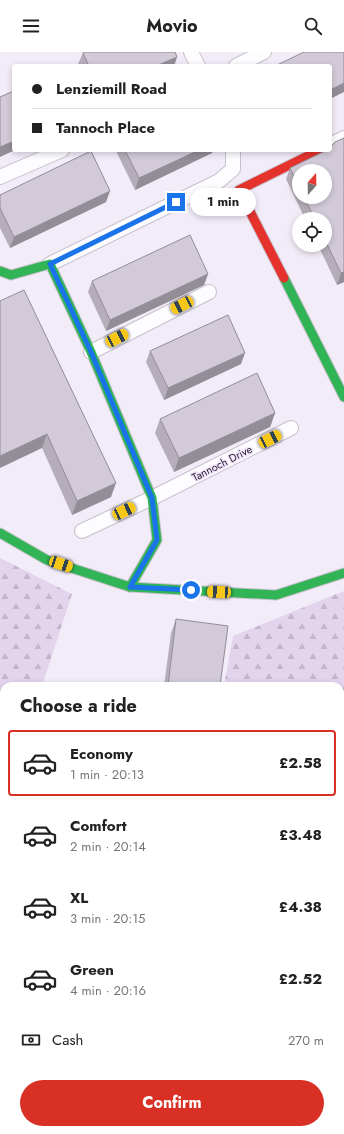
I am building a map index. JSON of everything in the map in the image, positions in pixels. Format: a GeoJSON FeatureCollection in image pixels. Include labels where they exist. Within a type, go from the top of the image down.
{"type":"FeatureCollection","features":[{"type":"Feature","properties":{"kind":"street"},"geometry":{"type":"LineString","coordinates":[[191,52],[197,64]]}},
{"type":"Feature","properties":{"kind":"street"},"geometry":{"type":"LineString","coordinates":[[240,64],[264,52]]}},
{"type":"Feature","properties":{"kind":"street"},"geometry":{"type":"LineString","coordinates":[[332,144],[344,138]]}},
{"type":"Feature","properties":{"kind":"street"},"geometry":{"type":"LineString","coordinates":[[0,177],[57,152]]}},
{"type":"Feature","properties":{"kind":"street"},"geometry":{"type":"LineString","coordinates":[[0,271],[11,275],[50,264],[219,181],[233,169],[233,152]]}},
{"type":"Feature","properties":{"kind":"street"},"geometry":{"type":"LineString","coordinates":[[316,152],[239,190],[344,396]]}},
{"type":"Feature","properties":{"kind":"street"},"geometry":{"type":"LineString","coordinates":[[50,264],[91,352],[152,498],[157,540],[130,587]]}},
{"type":"Feature","properties":{"kind":"street"},"geometry":{"type":"LineString","coordinates":[[91,352],[209,292]]}},
{"type":"Feature","properties":{"kind":"street","name":"Tannoch Drive"},"geometry":{"type":"LineString","coordinates":[[82,530],[152,498],[291,428]]}},
{"type":"Feature","properties":{"kind":"street"},"geometry":{"type":"LineString","coordinates":[[0,533],[47,560],[130,587],[276,595],[344,573]]}},
{"type":"Feature","properties":{"kind":"green space"},"geometry":{"type":"Polygon","coordinates":[[[0,558],[72,594],[43,682],[0,682],[0,558]]]}},
{"type":"Feature","properties":{"kind":"green space"},"geometry":{"type":"Polygon","coordinates":[[[344,591],[344,682],[225,682],[233,636],[344,591]]]}},
{"type":"Feature","properties":{"kind":"building"},"geometry":{"type":"Polygon","coordinates":[[[175,52],[177,57],[161,64],[88,64],[83,53],[175,52]]]}},
{"type":"Feature","properties":{"kind":"building"},"geometry":{"type":"Polygon","coordinates":[[[304,52],[344,52],[344,83],[332,89],[332,64],[279,64],[304,52]]]}},
{"type":"Feature","properties":{"kind":"building"},"geometry":{"type":"Polygon","coordinates":[[[12,92],[12,142],[0,147],[0,97],[12,92]]]}},
{"type":"Feature","properties":{"kind":"building"},"geometry":{"type":"Polygon","coordinates":[[[344,138],[344,272],[341,273],[331,252],[332,212],[312,212],[308,204],[332,204],[332,164],[298,164],[323,152],[332,152],[332,146],[335,142],[344,138]]]}},
{"type":"Feature","properties":{"kind":"building"},"geometry":{"type":"Polygon","coordinates":[[[89,152],[91,152],[110,191],[14,237],[0,208],[0,195],[89,152]]]}},
{"type":"Feature","properties":{"kind":"building"},"geometry":{"type":"Polygon","coordinates":[[[126,152],[195,152],[139,178],[126,152]]]}},
{"type":"Feature","properties":{"kind":"building"},"geometry":{"type":"Polygon","coordinates":[[[190,235],[208,274],[110,320],[92,281],[190,235]]]}},
{"type":"Feature","properties":{"kind":"building"},"geometry":{"type":"Polygon","coordinates":[[[24,290],[116,483],[77,501],[47,434],[0,456],[0,301],[24,290]]]}},
{"type":"Feature","properties":{"kind":"building"},"geometry":{"type":"Polygon","coordinates":[[[228,315],[245,353],[168,388],[150,351],[228,315]]]}},
{"type":"Feature","properties":{"kind":"building"},"geometry":{"type":"Polygon","coordinates":[[[257,373],[275,413],[179,458],[160,419],[257,373]]]}},
{"type":"Feature","properties":{"kind":"building"},"geometry":{"type":"Polygon","coordinates":[[[176,619],[228,626],[221,682],[168,682],[176,619]]]}},
{"type":"Feature","properties":{"kind":"traffic: fast"},"geometry":{"type":"LineString","coordinates":[[0,271],[11,275],[50,264],[91,352],[152,498],[157,540],[130,587]]}},
{"type":"Feature","properties":{"kind":"traffic: fast"},"geometry":{"type":"LineString","coordinates":[[284,278],[344,397]]}},
{"type":"Feature","properties":{"kind":"traffic: fast"},"geometry":{"type":"LineString","coordinates":[[0,533],[47,560],[130,587],[276,595],[344,573]]}},
{"type":"Feature","properties":{"kind":"traffic: jam"},"geometry":{"type":"LineString","coordinates":[[284,278],[239,190],[316,152]]}},
{"type":"Feature","properties":{"kind":"route"},"geometry":{"type":"LineString","coordinates":[[176,202],[50,264],[91,352],[152,498],[157,540],[130,587],[191,590]]}}]}
